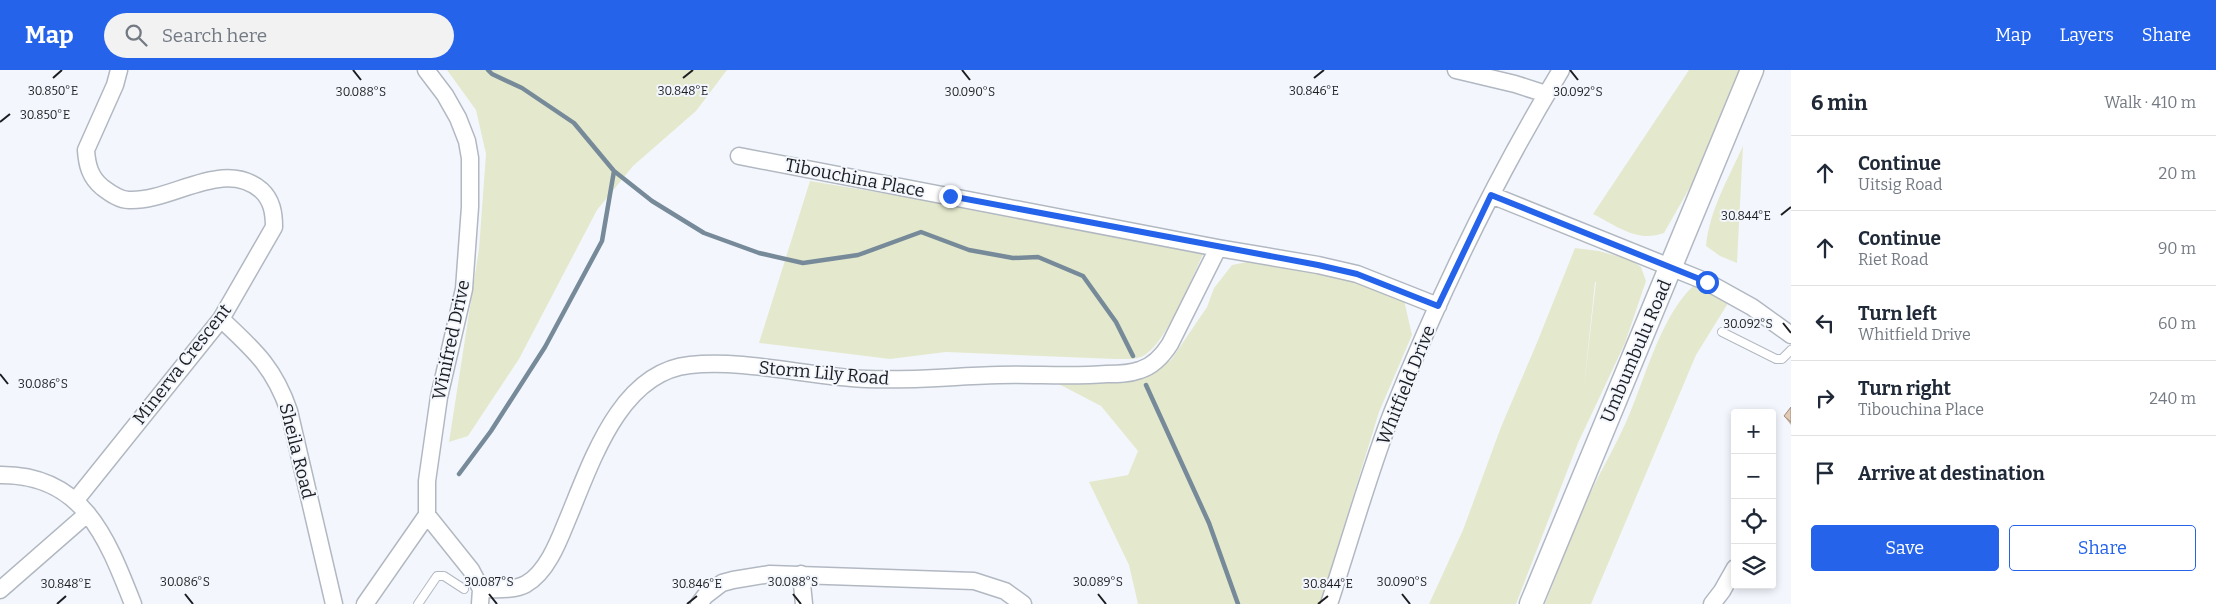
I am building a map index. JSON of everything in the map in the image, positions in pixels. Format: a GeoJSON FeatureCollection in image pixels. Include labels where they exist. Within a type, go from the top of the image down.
{"type":"FeatureCollection","features":[{"type":"Feature","properties":{"kind":"main road","name":"Umbumbulu Road"},"geometry":{"type":"LineString","coordinates":[[1531,604],[1752,70]]}},
{"type":"Feature","properties":{"kind":"street","name":"Minerva Crescent"},"geometry":{"type":"LineString","coordinates":[[75,501],[220,319],[274,227],[274,214],[270,200],[254,184],[242,179],[222,177],[144,198],[128,200],[113,195],[97,183],[88,167],[86,150],[115,85],[119,70]]}},
{"type":"Feature","properties":{"kind":"street","name":"Winifred Drive"},"geometry":{"type":"LineString","coordinates":[[426,70],[445,95],[463,130],[470,158],[464,289],[439,396],[428,480],[427,515]]}},
{"type":"Feature","properties":{"kind":"street"},"geometry":{"type":"LineString","coordinates":[[1456,70],[1546,94]]}},
{"type":"Feature","properties":{"kind":"street","name":"Whitfield Drive"},"geometry":{"type":"LineString","coordinates":[[1329,604],[1392,415],[1438,306],[1491,195],[1561,70]]}},
{"type":"Feature","properties":{"kind":"street","name":"Tibouchina Place"},"geometry":{"type":"LineString","coordinates":[[739,156],[1218,248],[1318,265],[1357,274],[1438,306]]}},
{"type":"Feature","properties":{"kind":"street"},"geometry":{"type":"LineString","coordinates":[[1491,195],[1671,267],[1731,294],[1791,335]]}},
{"type":"Feature","properties":{"kind":"street","name":"Storm Lily Road"},"geometry":{"type":"LineString","coordinates":[[480,596],[494,589],[524,585],[536,576],[546,563],[560,536],[598,448],[616,416],[638,391],[654,378],[674,368],[690,365],[728,364],[833,377],[888,380],[1000,375],[1096,375],[1140,370],[1150,366],[1164,353],[1170,344],[1218,248]]}},
{"type":"Feature","properties":{"kind":"street","name":"Sheila Road"},"geometry":{"type":"LineString","coordinates":[[220,319],[257,353],[269,368],[283,394],[289,411],[334,604]]}},
{"type":"Feature","properties":{"kind":"street"},"geometry":{"type":"LineString","coordinates":[[0,475],[35,478],[53,485],[75,501],[87,514],[112,550],[133,604]]}},
{"type":"Feature","properties":{"kind":"street"},"geometry":{"type":"LineString","coordinates":[[0,590],[87,514]]}},
{"type":"Feature","properties":{"kind":"street"},"geometry":{"type":"LineString","coordinates":[[365,604],[427,515],[462,557],[480,596]]}},
{"type":"Feature","properties":{"kind":"street"},"geometry":{"type":"LineString","coordinates":[[699,604],[705,596],[722,583],[770,574],[974,581],[1005,591],[1023,604]]}},
{"type":"Feature","properties":{"kind":"street"},"geometry":{"type":"LineString","coordinates":[[802,574],[804,604]]}},
{"type":"Feature","properties":{"kind":"street"},"geometry":{"type":"LineString","coordinates":[[1712,604],[1722,592],[1731,575]]}},
{"type":"Feature","properties":{"kind":"lane"},"geometry":{"type":"LineString","coordinates":[[1722,332],[1776,359],[1782,359],[1791,350]]}},
{"type":"Feature","properties":{"kind":"lane"},"geometry":{"type":"LineString","coordinates":[[418,604],[436,576],[444,576],[464,590]]}},
{"type":"Feature","properties":{"kind":"green space"},"geometry":{"type":"Polygon","coordinates":[[[447,70],[727,70],[696,111],[633,166],[597,210],[519,359],[468,436],[449,442],[479,249],[486,154],[476,110],[447,70]]]}},
{"type":"Feature","properties":{"kind":"green space"},"geometry":{"type":"Polygon","coordinates":[[[1689,70],[1745,70],[1706,159],[1664,233],[1645,236],[1627,232],[1593,214],[1689,70]]]}},
{"type":"Feature","properties":{"kind":"green space"},"geometry":{"type":"Polygon","coordinates":[[[1743,146],[1737,263],[1720,256],[1706,246],[1715,207],[1743,146]]]}},
{"type":"Feature","properties":{"kind":"green space"},"geometry":{"type":"Polygon","coordinates":[[[810,181],[973,208],[1204,252],[1169,325],[1151,350],[1137,358],[1115,359],[946,352],[890,359],[759,343],[810,181]]]}},
{"type":"Feature","properties":{"kind":"green space"},"geometry":{"type":"Polygon","coordinates":[[[1575,248],[1599,251],[1631,260],[1641,267],[1646,281],[1625,343],[1578,443],[1516,604],[1429,604],[1463,530],[1501,427],[1575,248]],[[1595,282],[1584,387],[1596,282],[1595,282]]]}},
{"type":"Feature","properties":{"kind":"green space"},"geometry":{"type":"Polygon","coordinates":[[[1257,260],[1318,271],[1364,284],[1404,300],[1412,335],[1379,412],[1320,604],[1138,604],[1129,565],[1089,482],[1128,475],[1138,451],[1101,406],[1051,380],[1152,372],[1171,360],[1207,307],[1214,288],[1232,265],[1257,260]]]}},
{"type":"Feature","properties":{"kind":"green space"},"geometry":{"type":"Polygon","coordinates":[[[1693,286],[1707,288],[1730,300],[1696,355],[1591,604],[1545,604],[1594,485],[1626,422],[1662,332],[1681,300],[1693,286]]]}},
{"type":"Feature","properties":{"kind":"building"},"geometry":{"type":"Polygon","coordinates":[[[1791,407],[1791,422],[1784,416],[1791,407]]]}},
{"type":"Feature","properties":{"kind":"waterway"},"geometry":{"type":"LineString","coordinates":[[488,70],[492,74],[522,88],[574,123],[614,171],[652,201],[704,233],[759,253],[803,263],[858,255],[921,232],[969,250],[1013,258],[1038,257],[1083,276],[1116,322],[1133,356]]}},
{"type":"Feature","properties":{"kind":"waterway"},"geometry":{"type":"LineString","coordinates":[[459,474],[491,431],[545,347],[602,241],[614,171]]}},
{"type":"Feature","properties":{"kind":"waterway"},"geometry":{"type":"LineString","coordinates":[[1146,385],[1209,523],[1238,604]]}},
{"type":"Feature","properties":{"kind":"route"},"geometry":{"type":"LineString","coordinates":[[950,196],[1218,248],[1318,265],[1357,274],[1438,306],[1491,195],[1707,282]]}}]}
